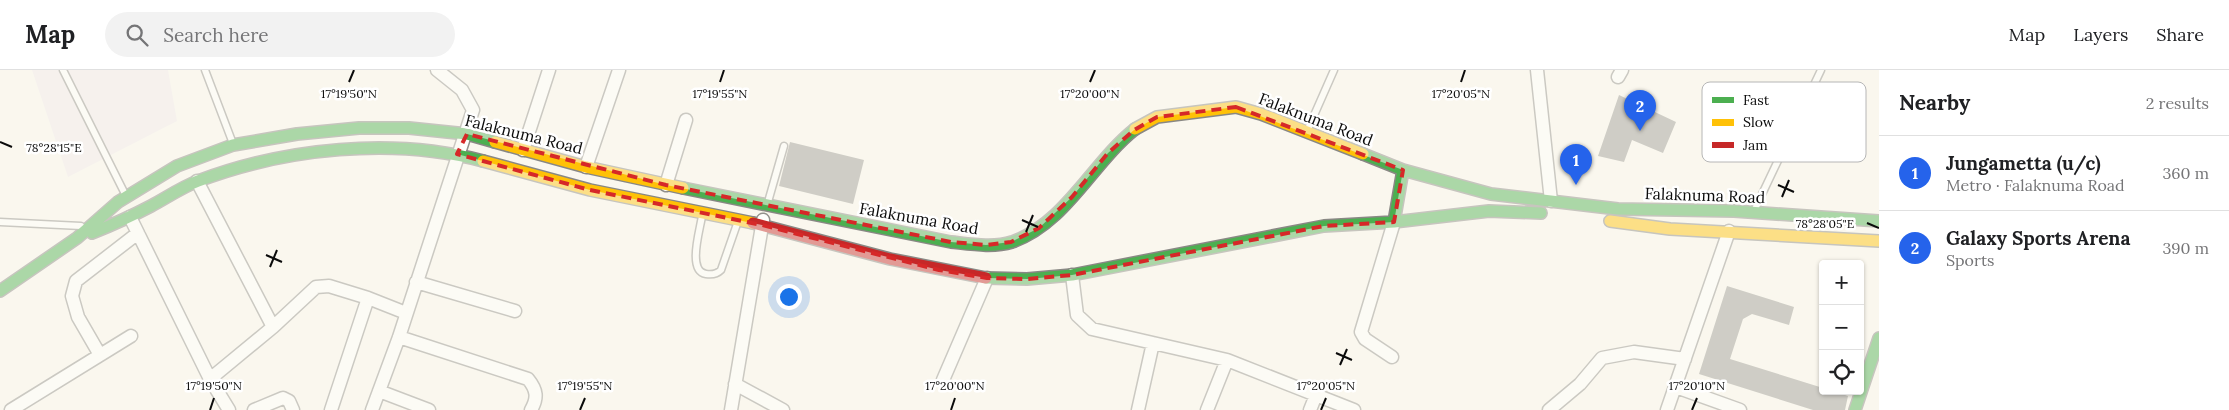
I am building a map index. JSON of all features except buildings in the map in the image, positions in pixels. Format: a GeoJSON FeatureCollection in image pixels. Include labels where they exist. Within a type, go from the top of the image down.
{"type":"FeatureCollection","features":[{"type":"Feature","properties":{"kind":"main road","name":"Falaknuma Road"},"geometry":{"type":"LineString","coordinates":[[0,291],[77,238],[126,197],[177,166],[233,145],[297,134],[359,128],[409,128],[467,134],[586,167],[666,185],[951,242],[986,246],[1011,242],[1039,228],[1072,197],[1108,153],[1134,130],[1157,118],[1236,107],[1261,114],[1402,170],[1491,194],[1551,207]]}},
{"type":"Feature","properties":{"kind":"main road"},"geometry":{"type":"LineString","coordinates":[[297,134],[301,155]]}},
{"type":"Feature","properties":{"kind":"main road","name":"Falaknuma Road"},"geometry":{"type":"LineString","coordinates":[[77,238],[130,218],[198,181],[272,159],[340,149],[400,149],[457,154],[590,190],[762,225],[890,259],[986,278],[1027,279],[1072,274],[1324,226],[1394,222],[1489,211],[1551,207],[1753,213],[1879,221]]}},
{"type":"Feature","properties":{"kind":"main road"},"geometry":{"type":"LineString","coordinates":[[1394,222],[1402,170]]}},
{"type":"Feature","properties":{"kind":"main road","name":"Falaknuma Road"},"geometry":{"type":"LineString","coordinates":[[1600,220],[1670,229],[1879,241]]}},
{"type":"Feature","properties":{"kind":"main road"},"geometry":{"type":"LineString","coordinates":[[1855,410],[1879,338]]}},
{"type":"Feature","properties":{"kind":"street"},"geometry":{"type":"LineString","coordinates":[[372,410],[399,336],[457,154],[467,134],[473,110],[462,90],[437,70]]}},
{"type":"Feature","properties":{"kind":"street"},"geometry":{"type":"LineString","coordinates":[[523,150],[549,70]]}},
{"type":"Feature","properties":{"kind":"street"},"geometry":{"type":"LineString","coordinates":[[586,167],[619,70]]}},
{"type":"Feature","properties":{"kind":"street"},"geometry":{"type":"LineString","coordinates":[[1537,70],[1551,207]]}},
{"type":"Feature","properties":{"kind":"street"},"geometry":{"type":"LineString","coordinates":[[666,185],[686,120]]}},
{"type":"Feature","properties":{"kind":"street"},"geometry":{"type":"LineString","coordinates":[[198,181],[273,327]]}},
{"type":"Feature","properties":{"kind":"street"},"geometry":{"type":"LineString","coordinates":[[731,410],[766,206]]}},
{"type":"Feature","properties":{"kind":"street"},"geometry":{"type":"LineString","coordinates":[[130,218],[228,410]]}},
{"type":"Feature","properties":{"kind":"street"},"geometry":{"type":"LineString","coordinates":[[1392,357],[1365,339],[1361,332],[1394,222]]}},
{"type":"Feature","properties":{"kind":"street"},"geometry":{"type":"LineString","coordinates":[[1667,410],[1729,231]]}},
{"type":"Feature","properties":{"kind":"street"},"geometry":{"type":"LineString","coordinates":[[100,355],[78,317],[72,296],[76,280],[138,233]]}},
{"type":"Feature","properties":{"kind":"street"},"geometry":{"type":"LineString","coordinates":[[1072,274],[1077,315],[1092,329],[1227,360],[1354,410]]}},
{"type":"Feature","properties":{"kind":"street"},"geometry":{"type":"LineString","coordinates":[[943,380],[986,278]]}},
{"type":"Feature","properties":{"kind":"street"},"geometry":{"type":"LineString","coordinates":[[416,282],[515,311]]}},
{"type":"Feature","properties":{"kind":"street"},"geometry":{"type":"LineString","coordinates":[[210,378],[273,327],[316,288],[329,286],[368,298],[406,313]]}},
{"type":"Feature","properties":{"kind":"street"},"geometry":{"type":"LineString","coordinates":[[332,410],[368,298]]}},
{"type":"Feature","properties":{"kind":"street"},"geometry":{"type":"LineString","coordinates":[[11,410],[131,336]]}},
{"type":"Feature","properties":{"kind":"street"},"geometry":{"type":"LineString","coordinates":[[399,336],[528,379],[534,386],[536,395],[531,410]]}},
{"type":"Feature","properties":{"kind":"street"},"geometry":{"type":"LineString","coordinates":[[1138,410],[1153,343]]}},
{"type":"Feature","properties":{"kind":"street"},"geometry":{"type":"LineString","coordinates":[[1550,410],[1580,384],[1602,358],[1634,352],[1685,359]]}},
{"type":"Feature","properties":{"kind":"street"},"geometry":{"type":"LineString","coordinates":[[1207,410],[1227,360]]}},
{"type":"Feature","properties":{"kind":"street"},"geometry":{"type":"LineString","coordinates":[[735,384],[782,410]]}},
{"type":"Feature","properties":{"kind":"street"},"geometry":{"type":"LineString","coordinates":[[1676,387],[1740,410]]}},
{"type":"Feature","properties":{"kind":"street"},"geometry":{"type":"LineString","coordinates":[[379,391],[429,410]]}},
{"type":"Feature","properties":{"kind":"street"},"geometry":{"type":"LineString","coordinates":[[1310,410],[1316,395]]}},
{"type":"Feature","properties":{"kind":"street"},"geometry":{"type":"LineString","coordinates":[[254,410],[283,398],[293,410]]}},
{"type":"Feature","properties":{"kind":"lane"},"geometry":{"type":"LineString","coordinates":[[63,70],[126,197]]}},
{"type":"Feature","properties":{"kind":"lane"},"geometry":{"type":"LineString","coordinates":[[205,70],[233,145]]}},
{"type":"Feature","properties":{"kind":"lane"},"geometry":{"type":"LineString","coordinates":[[1306,133],[1334,70]]}},
{"type":"Feature","properties":{"kind":"lane"},"geometry":{"type":"LineString","coordinates":[[1815,82],[1821,70]]}},
{"type":"Feature","properties":{"kind":"lane"},"geometry":{"type":"LineString","coordinates":[[766,206],[784,146]]}},
{"type":"Feature","properties":{"kind":"lane"},"geometry":{"type":"LineString","coordinates":[[1753,213],[1777,162]]}},
{"type":"Feature","properties":{"kind":"lane"},"geometry":{"type":"LineString","coordinates":[[702,214],[695,262],[698,270],[703,274],[716,274],[721,270],[738,221]]}},
{"type":"Feature","properties":{"kind":"lane"},"geometry":{"type":"LineString","coordinates":[[0,222],[90,227]]}},
{"type":"Feature","properties":{"kind":"highlighted area"},"geometry":{"type":"Polygon","coordinates":[[[1236,107],[1403,170],[1394,222],[1324,226],[1072,275],[1027,279],[987,278],[939,270],[762,225],[590,190],[457,154],[467,134],[666,185],[951,242],[986,245],[1011,242],[1039,228],[1072,197],[1108,153],[1134,130],[1157,117],[1236,107]]]}},
{"type":"Feature","properties":{"kind":"shaded area"},"geometry":{"type":"Polygon","coordinates":[[[32,70],[168,70],[177,121],[68,177],[32,70]]]}},
{"type":"Feature","properties":{"kind":"traffic: fast"},"geometry":{"type":"LineString","coordinates":[[0,291],[77,238],[118,202],[177,166],[233,145],[297,134],[359,128],[409,128],[467,134],[495,142]]}},
{"type":"Feature","properties":{"kind":"traffic: fast"},"geometry":{"type":"LineString","coordinates":[[683,188],[951,242],[982,245],[1005,244],[1031,233],[1048,221],[1078,191],[1105,158],[1135,129]]}},
{"type":"Feature","properties":{"kind":"traffic: fast"},"geometry":{"type":"LineString","coordinates":[[92,233],[137,213],[198,181],[232,170],[303,154],[376,148],[413,149],[483,161]]}},
{"type":"Feature","properties":{"kind":"traffic: fast"},"geometry":{"type":"LineString","coordinates":[[1363,154],[1403,170],[1491,194],[1618,209],[1734,211],[1879,221]]}},
{"type":"Feature","properties":{"kind":"traffic: fast"},"geometry":{"type":"LineString","coordinates":[[1394,222],[1403,170]]}},
{"type":"Feature","properties":{"kind":"traffic: fast"},"geometry":{"type":"LineString","coordinates":[[986,278],[1027,279],[1072,275],[1324,226],[1394,222],[1489,211],[1541,213]]}},
{"type":"Feature","properties":{"kind":"traffic: fast"},"geometry":{"type":"LineString","coordinates":[[1855,410],[1879,338]]}},
{"type":"Feature","properties":{"kind":"traffic: slow"},"geometry":{"type":"LineString","coordinates":[[1135,129],[1157,117],[1236,107],[1261,114],[1363,154]]}},
{"type":"Feature","properties":{"kind":"traffic: slow"},"geometry":{"type":"LineString","coordinates":[[495,142],[586,167],[683,188]]}},
{"type":"Feature","properties":{"kind":"traffic: slow"},"geometry":{"type":"LineString","coordinates":[[483,161],[590,190],[753,223]]}},
{"type":"Feature","properties":{"kind":"traffic: slow"},"geometry":{"type":"LineString","coordinates":[[1610,221],[1670,229],[1879,241]]}},
{"type":"Feature","properties":{"kind":"traffic: jam"},"geometry":{"type":"LineString","coordinates":[[753,223],[890,259],[986,278]]}},
{"type":"Feature","properties":{"kind":"place","name":"Galaxy Sports Arena"},"geometry":{"type":"Point","coordinates":[1640,131]}},
{"type":"Feature","properties":{"kind":"place","name":"Jungametta (u/c)"},"geometry":{"type":"Point","coordinates":[1576,185]}}]}
